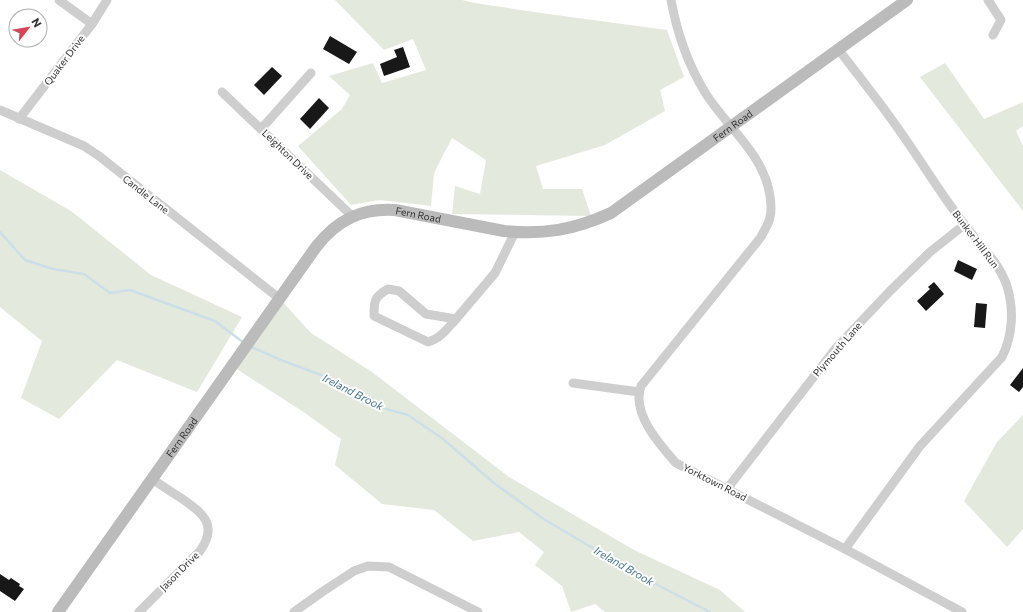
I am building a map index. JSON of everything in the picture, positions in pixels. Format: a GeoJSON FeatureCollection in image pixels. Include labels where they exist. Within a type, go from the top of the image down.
{"type":"FeatureCollection","features":[{"type":"Feature","properties":{"kind":"street"},"geometry":{"type":"LineString","coordinates":[[59,0],[92,24]]}},
{"type":"Feature","properties":{"kind":"street","name":"Quaker Drive"},"geometry":{"type":"LineString","coordinates":[[19,118],[92,24],[107,0]]}},
{"type":"Feature","properties":{"kind":"street"},"geometry":{"type":"LineString","coordinates":[[573,383],[639,392],[641,386],[761,236],[770,218],[771,201],[764,174],[757,161],[706,94],[694,73],[676,26],[671,0]]}},
{"type":"Feature","properties":{"kind":"street","name":"Fern Road"},"geometry":{"type":"LineString","coordinates":[[58,612],[324,237],[337,225],[352,217],[373,211],[395,210],[514,232],[540,233],[558,231],[588,223],[611,213],[907,0]]}},
{"type":"Feature","properties":{"kind":"street"},"geometry":{"type":"LineString","coordinates":[[988,0],[1001,20],[993,35]]}},
{"type":"Feature","properties":{"kind":"street","name":"Bunker Hill Run"},"geometry":{"type":"LineString","coordinates":[[838,49],[897,127],[964,225],[991,257],[1001,272],[1007,286],[1011,312],[1011,331],[1007,347],[1002,357],[920,446],[846,549]]}},
{"type":"Feature","properties":{"kind":"street"},"geometry":{"type":"LineString","coordinates":[[261,129],[311,73]]}},
{"type":"Feature","properties":{"kind":"street","name":"Leighton Drive"},"geometry":{"type":"LineString","coordinates":[[222,92],[352,217]]}},
{"type":"Feature","properties":{"kind":"street","name":"Candle Lane"},"geometry":{"type":"LineString","coordinates":[[0,110],[84,146],[99,156],[280,299]]}},
{"type":"Feature","properties":{"kind":"street","name":"Plymouth Lane"},"geometry":{"type":"LineString","coordinates":[[727,489],[836,348],[890,291],[924,258],[964,225]]}},
{"type":"Feature","properties":{"kind":"street"},"geometry":{"type":"LineString","coordinates":[[456,319],[426,314],[399,291],[388,289],[378,295],[374,305],[374,316],[428,342],[435,340],[443,334],[456,319],[495,273],[514,232]]}},
{"type":"Feature","properties":{"kind":"street","name":"Yorktown Road"},"geometry":{"type":"LineString","coordinates":[[639,392],[638,398],[645,421],[656,440],[676,463],[846,549],[962,612]]}},
{"type":"Feature","properties":{"kind":"street","name":"Jason Drive"},"geometry":{"type":"LineString","coordinates":[[139,612],[200,551],[207,538],[208,530],[205,519],[198,510],[152,479]]}},
{"type":"Feature","properties":{"kind":"street"},"geometry":{"type":"LineString","coordinates":[[294,612],[354,571],[368,566],[388,567],[478,612]]}},
{"type":"Feature","properties":{"kind":"shaded area"},"geometry":{"type":"Polygon","coordinates":[[[335,0],[462,0],[541,13],[667,30],[684,77],[660,90],[665,111],[605,145],[536,166],[543,189],[582,189],[591,216],[452,214],[455,186],[480,194],[486,160],[452,138],[434,173],[431,206],[380,200],[351,205],[298,146],[342,109],[350,95],[329,76],[373,63],[382,83],[426,70],[413,39],[384,50],[335,0]]]}},
{"type":"Feature","properties":{"kind":"shaded area"},"geometry":{"type":"Polygon","coordinates":[[[945,63],[984,119],[1023,102],[1023,126],[1016,131],[1023,146],[1023,211],[920,77],[945,63]]]}},
{"type":"Feature","properties":{"kind":"shaded area"},"geometry":{"type":"Polygon","coordinates":[[[0,170],[71,211],[151,275],[242,317],[197,392],[117,360],[59,419],[21,398],[42,341],[0,307],[0,170]]]}},
{"type":"Feature","properties":{"kind":"shaded area"},"geometry":{"type":"Polygon","coordinates":[[[280,299],[311,333],[372,372],[509,477],[634,550],[720,590],[745,612],[605,612],[595,604],[571,612],[562,586],[535,565],[544,552],[519,532],[473,541],[434,510],[382,504],[335,465],[341,439],[302,411],[232,366],[280,299]]]}},
{"type":"Feature","properties":{"kind":"shaded area"},"geometry":{"type":"Polygon","coordinates":[[[1023,415],[1023,529],[1007,547],[964,501],[997,442],[1023,415]]]}},
{"type":"Feature","properties":{"kind":"building"},"geometry":{"type":"Polygon","coordinates":[[[330,36],[357,52],[349,64],[323,49],[330,36]]]}},
{"type":"Feature","properties":{"kind":"building"},"geometry":{"type":"Polygon","coordinates":[[[403,47],[410,67],[384,76],[380,64],[397,57],[394,50],[403,47]]]}},
{"type":"Feature","properties":{"kind":"building"},"geometry":{"type":"Polygon","coordinates":[[[272,67],[282,76],[264,95],[254,85],[272,67]]]}},
{"type":"Feature","properties":{"kind":"building"},"geometry":{"type":"Polygon","coordinates":[[[319,98],[329,108],[310,129],[300,119],[319,98]]]}},
{"type":"Feature","properties":{"kind":"building"},"geometry":{"type":"Polygon","coordinates":[[[958,260],[977,269],[972,280],[954,271],[958,260]]]}},
{"type":"Feature","properties":{"kind":"building"},"geometry":{"type":"Polygon","coordinates":[[[934,282],[944,294],[926,311],[917,301],[930,289],[928,287],[934,282]]]}},
{"type":"Feature","properties":{"kind":"building"},"geometry":{"type":"Polygon","coordinates":[[[976,303],[987,304],[985,328],[974,327],[976,303]]]}},
{"type":"Feature","properties":{"kind":"building"},"geometry":{"type":"Polygon","coordinates":[[[1023,368],[1023,387],[1019,392],[1010,385],[1023,368]]]}},
{"type":"Feature","properties":{"kind":"building"},"geometry":{"type":"Polygon","coordinates":[[[0,574],[9,580],[11,578],[20,584],[19,586],[24,589],[15,601],[0,591],[0,574]]]}},
{"type":"Feature","properties":{"kind":"waterway","name":"Ireland Brook"},"geometry":{"type":"LineString","coordinates":[[0,232],[25,260],[53,269],[84,274],[110,293],[130,290],[215,321],[244,343]]}},
{"type":"Feature","properties":{"kind":"waterway","name":"Ireland Brook"},"geometry":{"type":"LineString","coordinates":[[249,346],[321,375],[386,409],[408,415],[443,439],[494,483],[542,518],[640,576],[710,612]]}}]}
